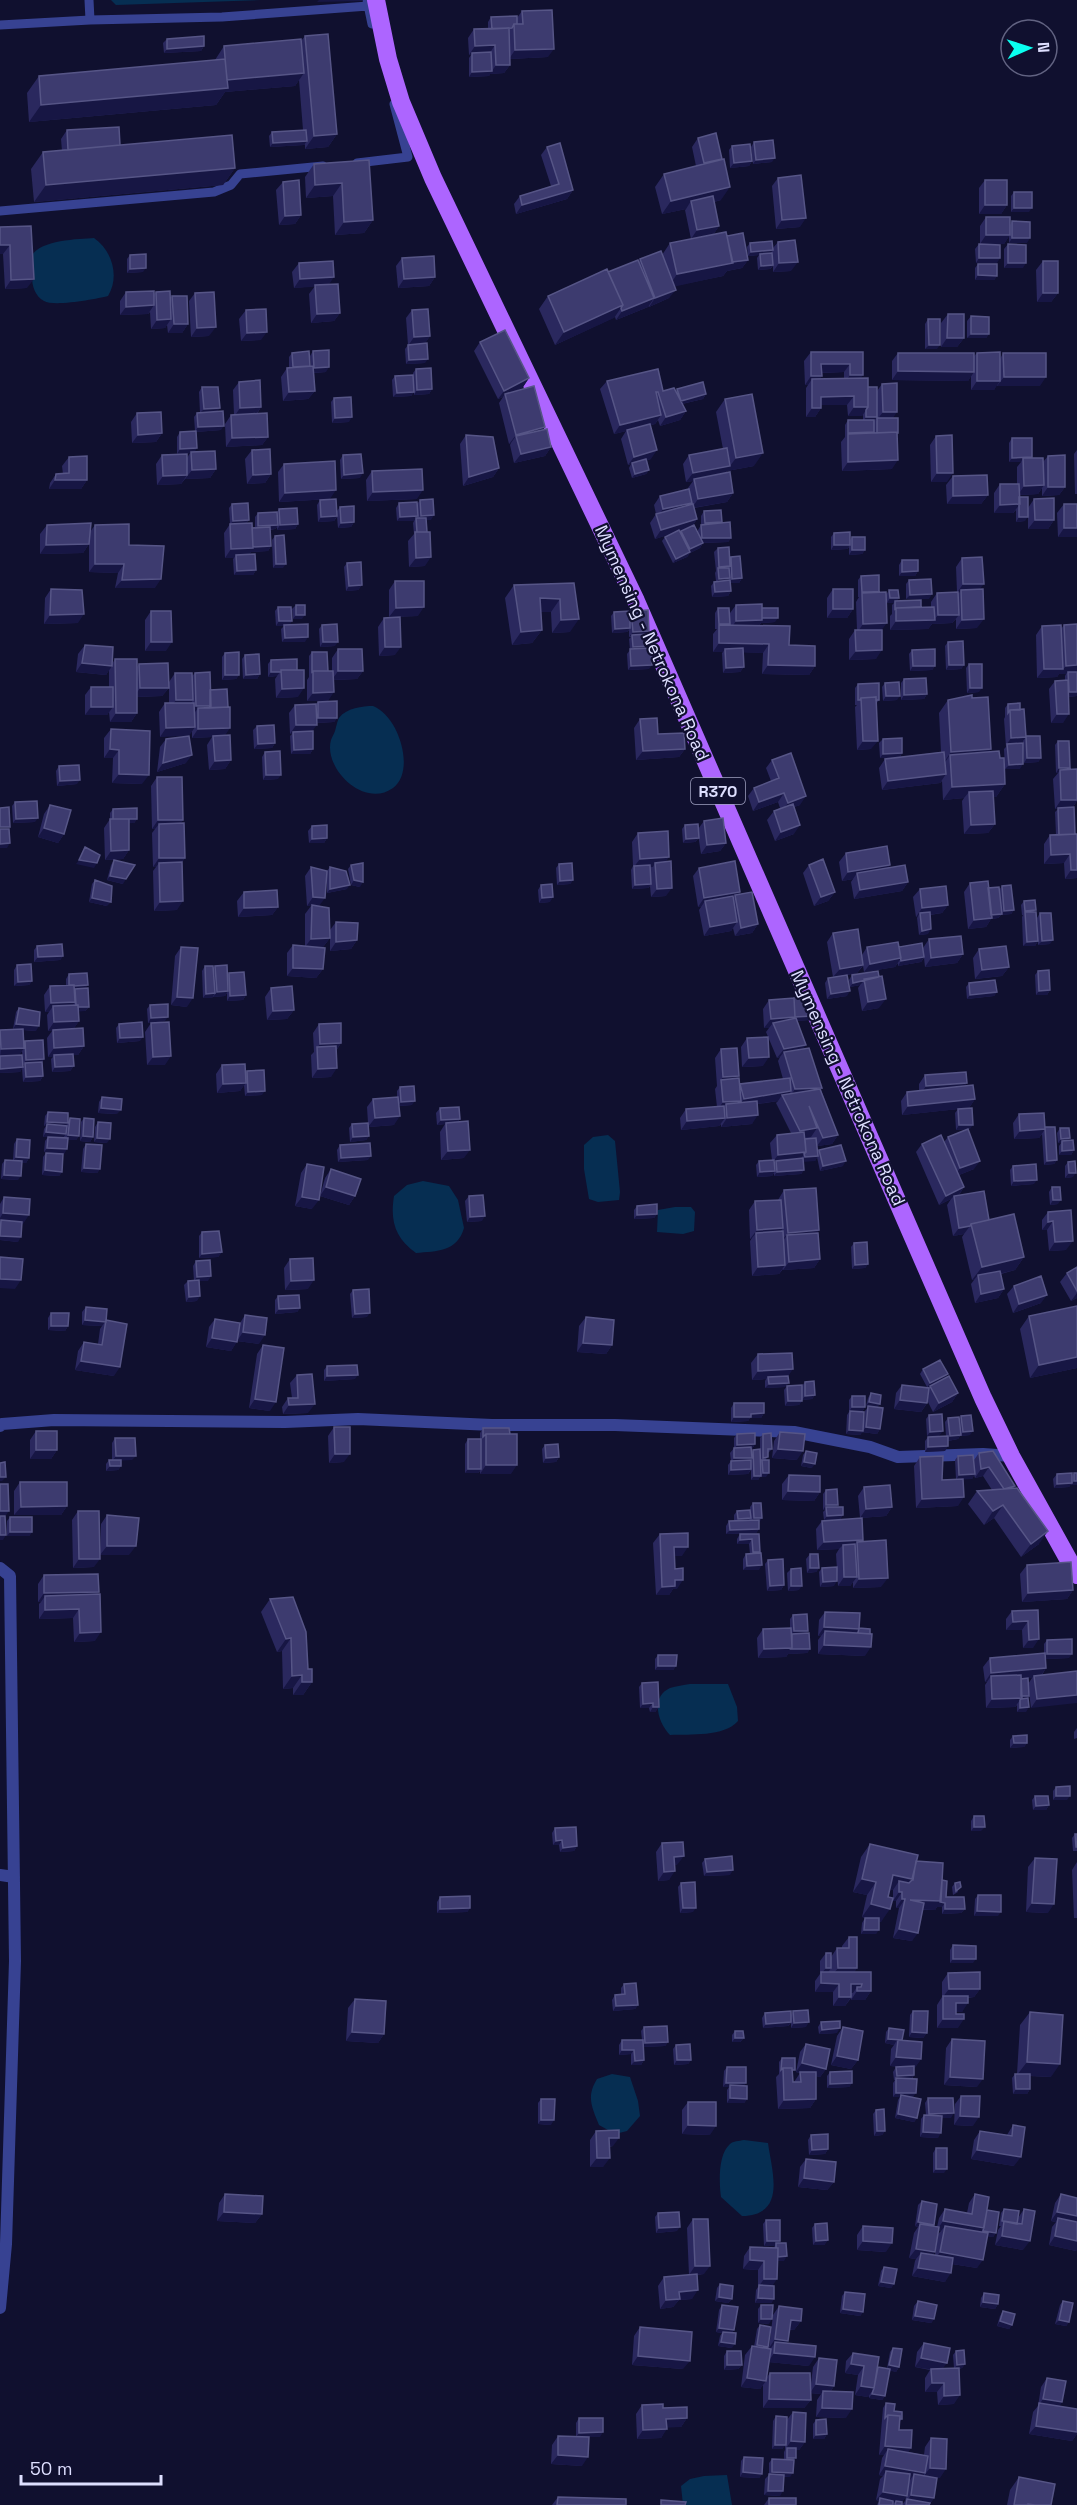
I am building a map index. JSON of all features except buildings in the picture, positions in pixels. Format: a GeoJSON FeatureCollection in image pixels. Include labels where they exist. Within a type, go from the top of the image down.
{"type":"FeatureCollection","features":[{"type":"Feature","properties":{"kind":"main road","name":"Mymensing - Netrokona Road"},"geometry":{"type":"LineString","coordinates":[[370,2],[401,102],[434,178],[636,601],[964,1354],[1011,1456],[1077,1575]]}},
{"type":"Feature","properties":{"kind":"street"},"geometry":{"type":"LineString","coordinates":[[0,1426],[54,1420],[285,1422],[358,1419],[492,1425],[615,1425],[794,1432],[870,1447],[898,1457],[983,1454],[1011,1456]]}},
{"type":"Feature","properties":{"kind":"street"},"geometry":{"type":"LineString","coordinates":[[0,1568],[10,1576],[15,1961],[7,2221],[0,2308]]}},
{"type":"Feature","properties":{"kind":"street"},"geometry":{"type":"LineString","coordinates":[[0,1875],[14,1877]]}},
{"type":"Feature","properties":{"kind":"lane"},"geometry":{"type":"LineString","coordinates":[[89,0],[90,20]]}},
{"type":"Feature","properties":{"kind":"lane"},"geometry":{"type":"LineString","coordinates":[[0,25],[222,17],[370,2],[408,157],[342,164]]}},
{"type":"Feature","properties":{"kind":"lane"},"geometry":{"type":"LineString","coordinates":[[0,211],[214,192],[231,185],[240,174],[331,165]]}},
{"type":"Feature","properties":{"kind":"water"},"geometry":{"type":"Polygon","coordinates":[[[111,0],[260,0],[116,5],[111,0]]]}},
{"type":"Feature","properties":{"kind":"water"},"geometry":{"type":"Polygon","coordinates":[[[94,238],[110,257],[114,272],[112,289],[108,296],[65,303],[49,303],[41,299],[36,294],[33,284],[31,258],[35,252],[49,244],[94,238]]]}},
{"type":"Feature","properties":{"kind":"water"},"geometry":{"type":"Polygon","coordinates":[[[373,706],[382,712],[397,732],[404,757],[400,780],[393,788],[382,793],[370,793],[348,782],[339,773],[330,751],[331,740],[342,715],[355,708],[373,706]]]}},
{"type":"Feature","properties":{"kind":"water"},"geometry":{"type":"Polygon","coordinates":[[[608,1135],[615,1141],[619,1200],[598,1202],[589,1199],[584,1169],[584,1145],[593,1137],[608,1135]]]}},
{"type":"Feature","properties":{"kind":"water"},"geometry":{"type":"Polygon","coordinates":[[[423,1181],[449,1186],[458,1200],[464,1228],[461,1236],[451,1246],[439,1251],[416,1253],[399,1235],[394,1221],[393,1205],[394,1196],[407,1185],[423,1181]]]}},
{"type":"Feature","properties":{"kind":"water"},"geometry":{"type":"Polygon","coordinates":[[[691,1207],[695,1212],[694,1231],[683,1234],[657,1232],[658,1210],[691,1207]]]}},
{"type":"Feature","properties":{"kind":"water"},"geometry":{"type":"Polygon","coordinates":[[[690,1684],[728,1684],[737,1707],[738,1721],[716,1732],[670,1735],[659,1717],[660,1697],[670,1688],[690,1684]]]}},
{"type":"Feature","properties":{"kind":"water"},"geometry":{"type":"Polygon","coordinates":[[[612,2074],[630,2077],[640,2116],[627,2131],[615,2134],[599,2125],[591,2097],[597,2079],[612,2074]]]}},
{"type":"Feature","properties":{"kind":"water"},"geometry":{"type":"Polygon","coordinates":[[[744,2140],[768,2143],[773,2190],[766,2208],[756,2214],[742,2216],[721,2197],[720,2177],[721,2161],[726,2149],[733,2142],[744,2140]]]}},
{"type":"Feature","properties":{"kind":"water"},"geometry":{"type":"Polygon","coordinates":[[[727,2475],[732,2505],[683,2505],[681,2486],[690,2479],[727,2475]]]}}]}
